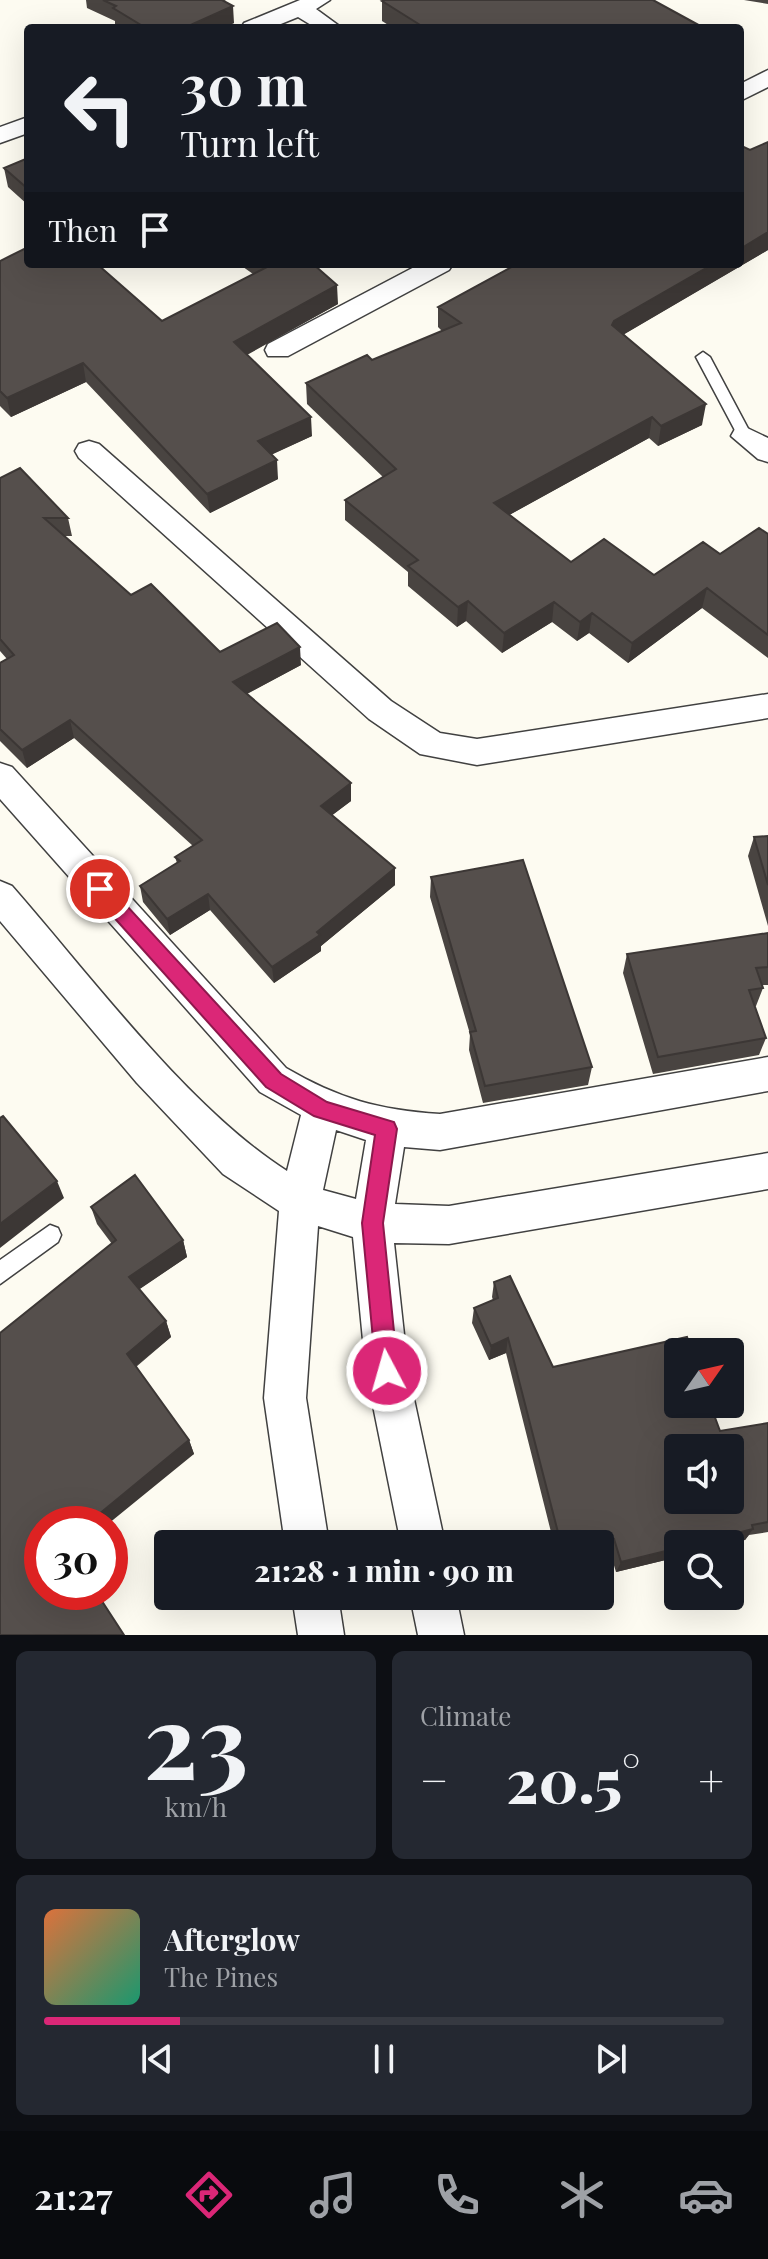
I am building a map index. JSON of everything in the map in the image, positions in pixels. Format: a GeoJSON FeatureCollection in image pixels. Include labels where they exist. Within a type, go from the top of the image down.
{"type":"FeatureCollection","features":[{"type":"Feature","properties":{"kind":"street"},"geometry":{"type":"LineString","coordinates":[[261,24],[308,3],[327,24]]}},
{"type":"Feature","properties":{"kind":"street"},"geometry":{"type":"LineString","coordinates":[[744,92],[768,77]]}},
{"type":"Feature","properties":{"kind":"street"},"geometry":{"type":"LineString","coordinates":[[0,136],[24,126]]}},
{"type":"Feature","properties":{"kind":"street"},"geometry":{"type":"LineString","coordinates":[[278,350],[432,268]]}},
{"type":"Feature","properties":{"kind":"street"},"geometry":{"type":"LineString","coordinates":[[89,451],[380,710],[432,745],[477,752],[768,706]]}},
{"type":"Feature","properties":{"kind":"street"},"geometry":{"type":"LineString","coordinates":[[0,776],[273,1080],[321,1110],[387,1129],[440,1132],[768,1074]]}},
{"type":"Feature","properties":{"kind":"street"},"geometry":{"type":"LineString","coordinates":[[0,896],[150,1071],[237,1161],[300,1202],[372,1223],[449,1225],[768,1171]]}},
{"type":"Feature","properties":{"kind":"street"},"geometry":{"type":"LineString","coordinates":[[305,1530],[285,1398],[300,1202],[321,1110]]}},
{"type":"Feature","properties":{"kind":"street"},"geometry":{"type":"LineString","coordinates":[[387,1129],[372,1223],[387,1371],[420,1530]]}},
{"type":"Feature","properties":{"kind":"street"},"geometry":{"type":"LineString","coordinates":[[317,1610],[321,1635]]}},
{"type":"Feature","properties":{"kind":"street"},"geometry":{"type":"LineString","coordinates":[[436,1610],[441,1635]]}},
{"type":"Feature","properties":{"kind":"lane"},"geometry":{"type":"LineString","coordinates":[[703,357],[756,444]]}},
{"type":"Feature","properties":{"kind":"lane"},"geometry":{"type":"LineString","coordinates":[[0,1273],[50,1235]]}},
{"type":"Feature","properties":{"kind":"building"},"geometry":{"type":"Polygon","coordinates":[[[103,0],[222,0],[233,6],[193,24],[139,24],[113,8],[116,6],[103,0]]]}},
{"type":"Feature","properties":{"kind":"building"},"geometry":{"type":"Polygon","coordinates":[[[653,0],[697,24],[419,24],[382,1],[653,0]]]}},
{"type":"Feature","properties":{"kind":"building"},"geometry":{"type":"Polygon","coordinates":[[[768,142],[768,232],[744,247],[744,147],[750,150],[768,142]]]}},
{"type":"Feature","properties":{"kind":"building"},"geometry":{"type":"Polygon","coordinates":[[[24,160],[24,186],[4,168],[24,160]]]}},
{"type":"Feature","properties":{"kind":"building"},"geometry":{"type":"Polygon","coordinates":[[[24,249],[24,268],[102,268],[162,321],[265,268],[318,268],[337,285],[234,342],[311,417],[258,441],[277,460],[207,494],[83,363],[7,398],[0,391],[0,261],[24,249]]]}},
{"type":"Feature","properties":{"kind":"building"},"geometry":{"type":"Polygon","coordinates":[[[510,268],[706,268],[612,325],[706,404],[661,426],[652,417],[494,503],[571,562],[604,539],[654,575],[703,542],[720,554],[759,528],[768,534],[768,635],[707,588],[632,643],[592,613],[580,622],[554,602],[504,633],[468,601],[458,607],[408,566],[418,560],[345,500],[396,469],[306,383],[367,355],[372,360],[461,323],[438,307],[510,268]]]}},
{"type":"Feature","properties":{"kind":"building"},"geometry":{"type":"Polygon","coordinates":[[[20,468],[68,518],[44,518],[131,595],[151,584],[220,652],[277,623],[300,647],[233,682],[351,783],[321,806],[395,868],[317,932],[320,935],[272,967],[208,894],[167,919],[140,886],[180,861],[175,857],[202,840],[70,720],[22,750],[0,729],[0,663],[14,655],[0,639],[0,478],[20,468]]]}},
{"type":"Feature","properties":{"kind":"building"},"geometry":{"type":"Polygon","coordinates":[[[768,836],[768,885],[754,837],[768,836]]]}},
{"type":"Feature","properties":{"kind":"building"},"geometry":{"type":"Polygon","coordinates":[[[523,860],[592,1067],[485,1086],[470,1032],[476,1031],[431,877],[523,860]]]}},
{"type":"Feature","properties":{"kind":"building"},"geometry":{"type":"Polygon","coordinates":[[[768,933],[768,967],[756,968],[763,988],[749,990],[766,1038],[658,1057],[627,954],[768,933]]]}},
{"type":"Feature","properties":{"kind":"building"},"geometry":{"type":"Polygon","coordinates":[[[3,1116],[57,1181],[0,1224],[0,1118],[3,1116]]]}},
{"type":"Feature","properties":{"kind":"building"},"geometry":{"type":"Polygon","coordinates":[[[135,1175],[183,1240],[129,1277],[166,1321],[127,1354],[189,1440],[109,1506],[24,1506],[24,1610],[108,1610],[124,1635],[0,1635],[0,1333],[116,1240],[91,1207],[135,1175]]]}},
{"type":"Feature","properties":{"kind":"building"},"geometry":{"type":"Polygon","coordinates":[[[510,1276],[553,1367],[664,1342],[664,1418],[715,1418],[720,1431],[768,1423],[768,1522],[752,1525],[753,1529],[744,1531],[664,1530],[664,1551],[621,1562],[614,1530],[557,1530],[508,1338],[491,1346],[474,1308],[498,1298],[494,1282],[510,1276]]]}},
{"type":"Feature","properties":{"kind":"route"},"geometry":{"type":"LineString","coordinates":[[100,889],[273,1080],[321,1110],[387,1129],[372,1223],[387,1371]]}}]}
